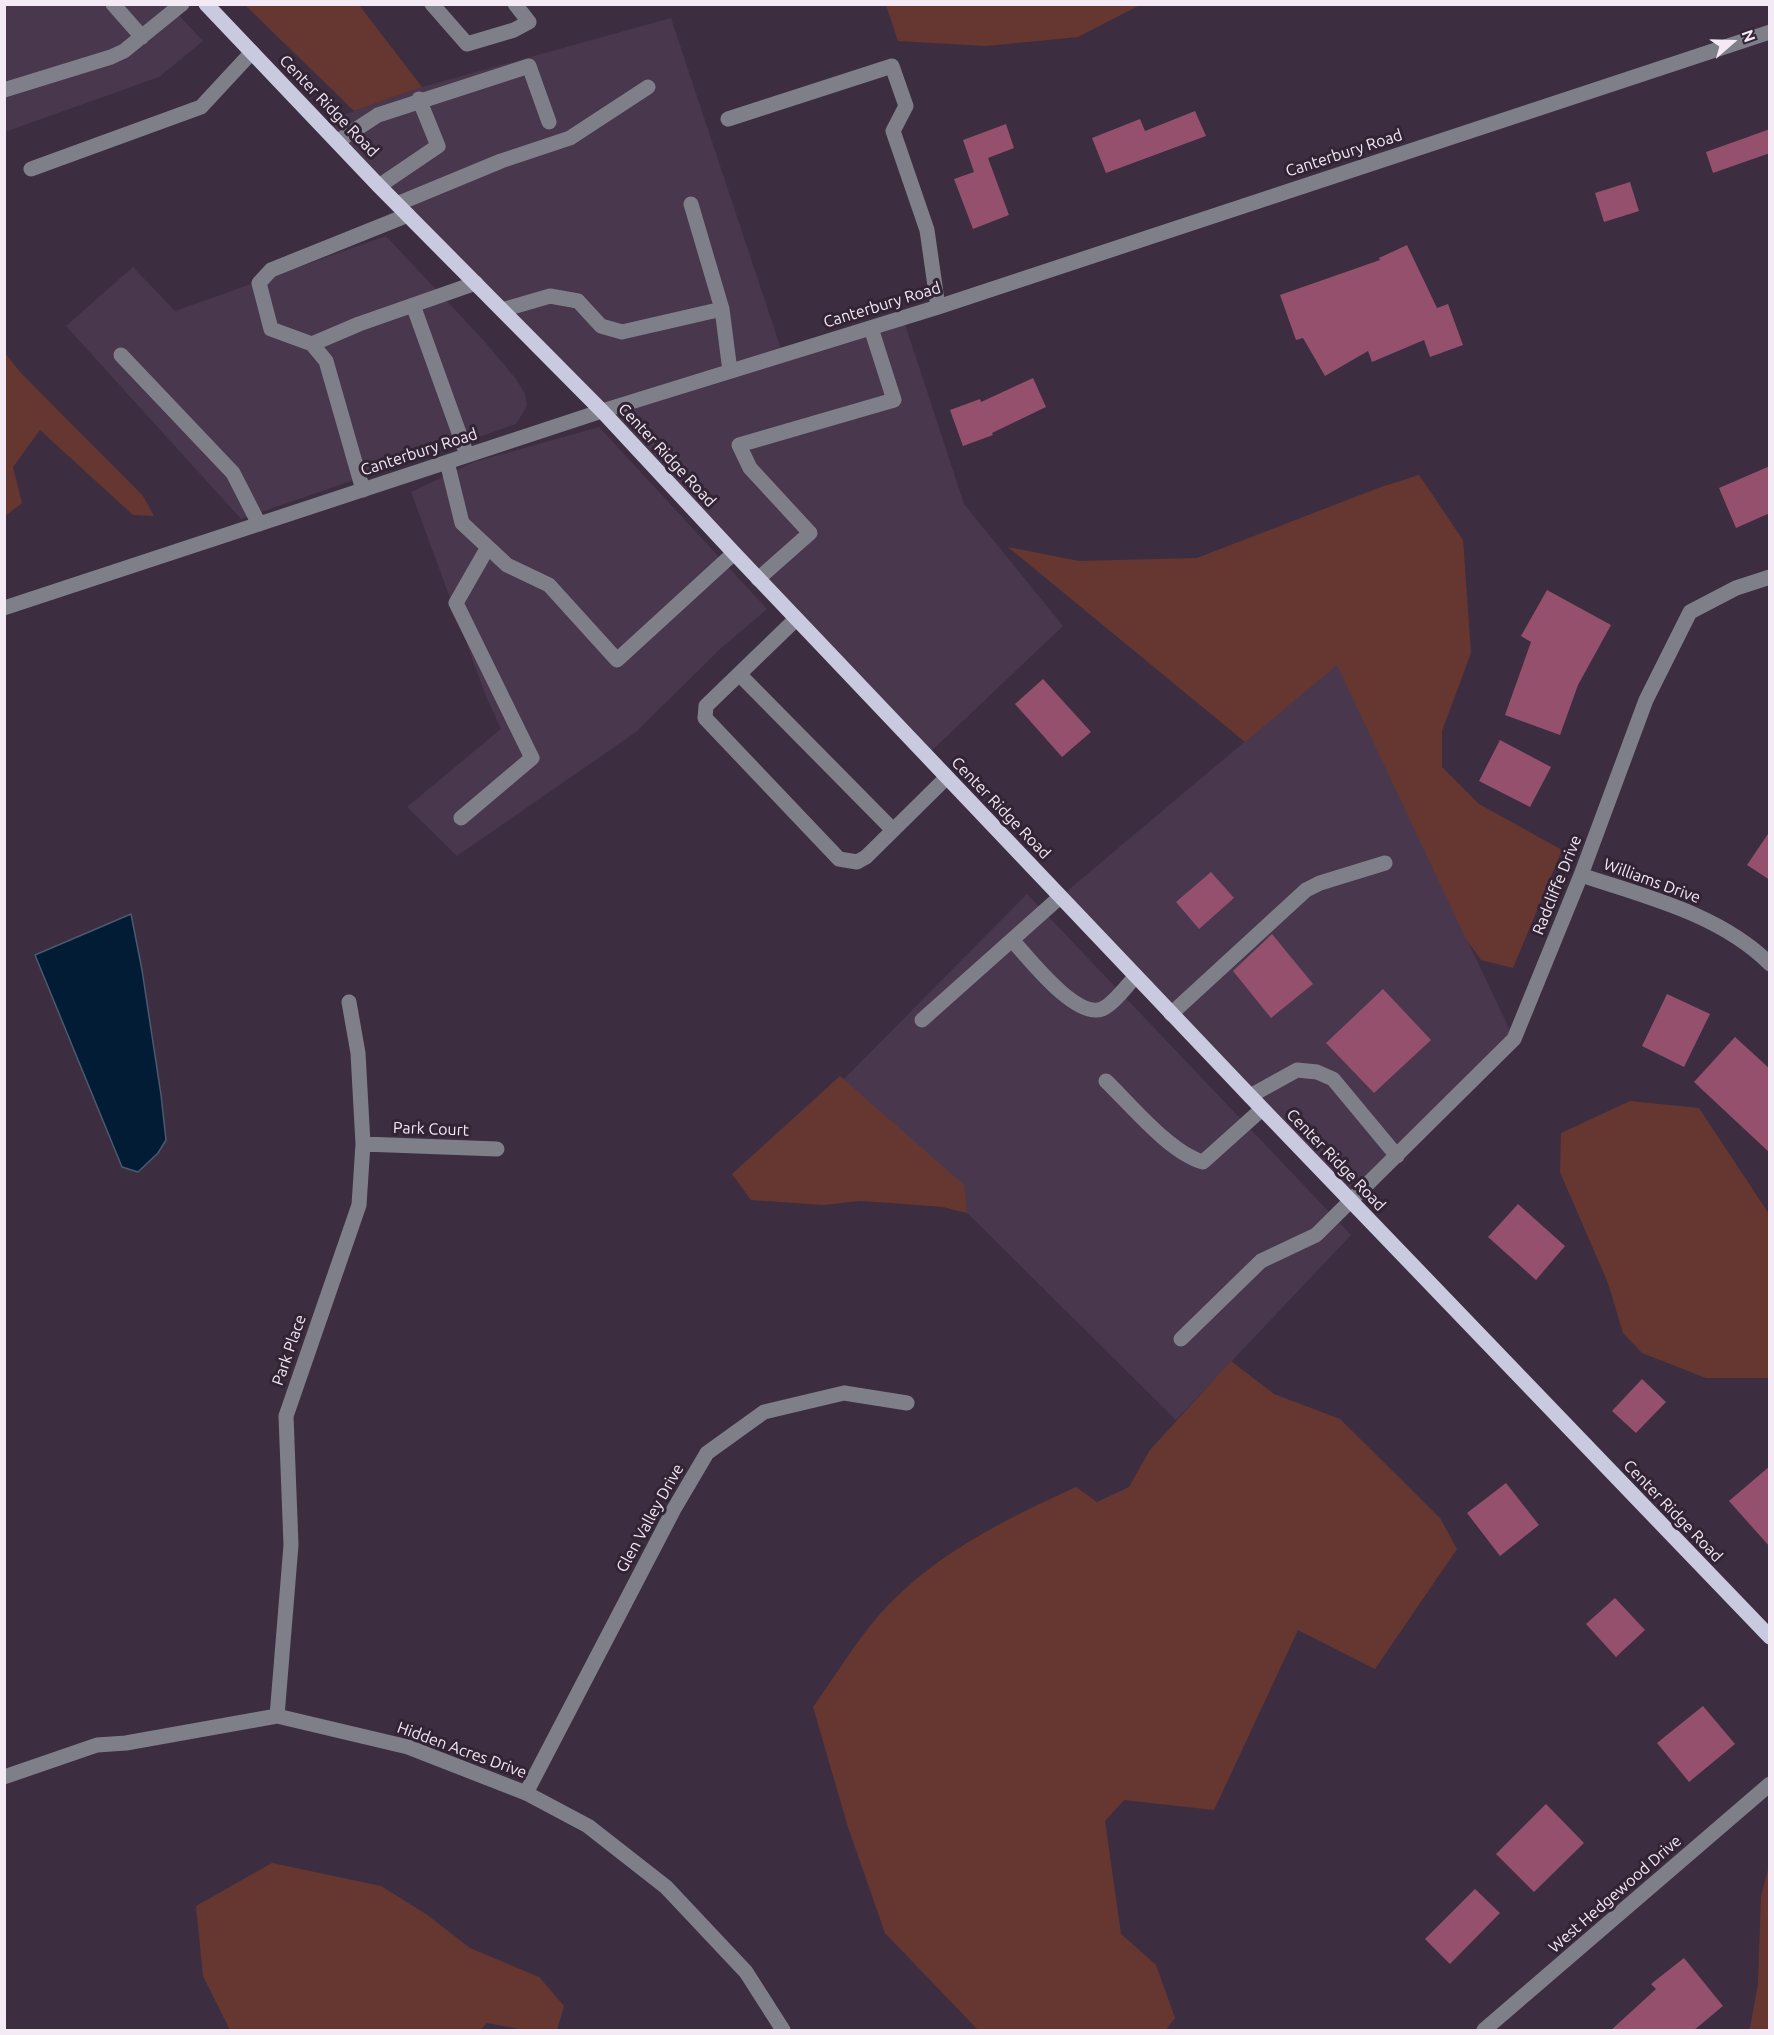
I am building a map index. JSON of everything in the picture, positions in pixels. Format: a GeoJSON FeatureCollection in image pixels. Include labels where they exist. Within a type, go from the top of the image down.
{"type":"FeatureCollection","features":[{"type":"Feature","properties":{"kind":"main road","name":"Center Ridge Road"},"geometry":{"type":"LineString","coordinates":[[206,4],[397,204],[602,411],[734,554],[1351,1203],[1770,1637]]}},
{"type":"Feature","properties":{"kind":"street"},"geometry":{"type":"LineString","coordinates":[[113,4],[142,37]]}},
{"type":"Feature","properties":{"kind":"street"},"geometry":{"type":"LineString","coordinates":[[4,90],[111,57],[142,37],[182,4]]}},
{"type":"Feature","properties":{"kind":"street"},"geometry":{"type":"LineString","coordinates":[[432,4],[467,44],[514,30],[529,22],[515,4]]}},
{"type":"Feature","properties":{"kind":"street","name":"Canterbury Road"},"geometry":{"type":"LineString","coordinates":[[4,608],[602,411],[938,307],[1770,32]]}},
{"type":"Feature","properties":{"kind":"street"},"geometry":{"type":"LineString","coordinates":[[31,169],[201,107],[252,52]]}},
{"type":"Feature","properties":{"kind":"street"},"geometry":{"type":"LineString","coordinates":[[338,141],[378,115],[419,99],[529,66],[549,122]]}},
{"type":"Feature","properties":{"kind":"street"},"geometry":{"type":"LineString","coordinates":[[728,119],[892,66],[906,106],[893,131],[927,230],[938,307]]}},
{"type":"Feature","properties":{"kind":"street"},"geometry":{"type":"LineString","coordinates":[[397,204],[501,161],[570,138],[648,87]]}},
{"type":"Feature","properties":{"kind":"street"},"geometry":{"type":"LineString","coordinates":[[380,186],[438,146],[419,99]]}},
{"type":"Feature","properties":{"kind":"street"},"geometry":{"type":"LineString","coordinates":[[692,204],[722,309],[730,371]]}},
{"type":"Feature","properties":{"kind":"street"},"geometry":{"type":"LineString","coordinates":[[363,490],[326,361],[312,344],[271,329],[258,283],[271,270],[408,215]]}},
{"type":"Feature","properties":{"kind":"street"},"geometry":{"type":"LineString","coordinates":[[312,344],[476,283]]}},
{"type":"Feature","properties":{"kind":"street"},"geometry":{"type":"LineString","coordinates":[[502,310],[550,296],[568,299],[578,301],[601,326],[622,332],[722,309]]}},
{"type":"Feature","properties":{"kind":"street"},"geometry":{"type":"LineString","coordinates":[[413,305],[467,455]]}},
{"type":"Feature","properties":{"kind":"street"},"geometry":{"type":"LineString","coordinates":[[758,579],[810,532],[750,468],[739,446],[894,400],[871,328]]}},
{"type":"Feature","properties":{"kind":"street"},"geometry":{"type":"LineString","coordinates":[[122,355],[233,473],[259,524]]}},
{"type":"Feature","properties":{"kind":"street"},"geometry":{"type":"LineString","coordinates":[[447,462],[462,523],[507,565],[549,585],[617,660],[734,554]]}},
{"type":"Feature","properties":{"kind":"street"},"geometry":{"type":"LineString","coordinates":[[461,818],[532,758],[456,603],[488,547]]}},
{"type":"Feature","properties":{"kind":"street","name":"Radcliffe Drive"},"geometry":{"type":"LineString","coordinates":[[1181,1339],[1261,1261],[1316,1235],[1351,1203],[1514,1039],[1581,875],[1646,699],[1690,612],[1736,588],[1770,577]]}},
{"type":"Feature","properties":{"kind":"street"},"geometry":{"type":"LineString","coordinates":[[796,619],[706,706],[705,718],[839,860],[856,862],[866,857],[946,777]]}},
{"type":"Feature","properties":{"kind":"street"},"geometry":{"type":"LineString","coordinates":[[739,674],[893,830]]}},
{"type":"Feature","properties":{"kind":"street"},"geometry":{"type":"LineString","coordinates":[[1172,1014],[1306,890],[1320,883],[1385,863]]}},
{"type":"Feature","properties":{"kind":"street","name":"Williams Drive"},"geometry":{"type":"LineString","coordinates":[[1581,875],[1692,913],[1758,952],[1770,964]]}},
{"type":"Feature","properties":{"kind":"street"},"geometry":{"type":"LineString","coordinates":[[922,1020],[1060,897]]}},
{"type":"Feature","properties":{"kind":"street"},"geometry":{"type":"LineString","coordinates":[[1012,940],[1064,995],[1090,1010],[1102,1009],[1136,976]]}},
{"type":"Feature","properties":{"kind":"street","name":"Park Place"},"geometry":{"type":"LineString","coordinates":[[277,1716],[291,1545],[286,1416],[358,1204],[363,1144],[358,1053],[349,1002]]}},
{"type":"Feature","properties":{"kind":"street"},"geometry":{"type":"LineString","coordinates":[[1250,1096],[1297,1070],[1333,1079],[1397,1156]]}},
{"type":"Feature","properties":{"kind":"street"},"geometry":{"type":"LineString","coordinates":[[1106,1081],[1171,1144],[1195,1160],[1203,1162],[1262,1108]]}},
{"type":"Feature","properties":{"kind":"street","name":"Park Court"},"geometry":{"type":"LineString","coordinates":[[363,1144],[497,1149]]}},
{"type":"Feature","properties":{"kind":"street","name":"Glen Valley Drive"},"geometry":{"type":"LineString","coordinates":[[526,1793],[669,1519],[707,1453],[764,1412],[844,1393],[907,1403]]}},
{"type":"Feature","properties":{"kind":"street","name":"Hidden Acres Drive"},"geometry":{"type":"LineString","coordinates":[[4,1777],[97,1745],[126,1743],[277,1716],[408,1747],[526,1793],[588,1826],[666,1887],[746,1972],[783,2031]]}},
{"type":"Feature","properties":{"kind":"street","name":"West Hedgewood Drive"},"geometry":{"type":"LineString","coordinates":[[1484,2031],[1770,1784]]}},
{"type":"Feature","properties":{"kind":"shaded area"},"geometry":{"type":"Polygon","coordinates":[[[886,4],[1140,5],[1078,37],[986,46],[898,41],[886,4]]]}},
{"type":"Feature","properties":{"kind":"shaded area"},"geometry":{"type":"Polygon","coordinates":[[[4,5],[169,5],[203,41],[159,77],[5,132],[4,5]]]}},
{"type":"Feature","properties":{"kind":"shaded area"},"geometry":{"type":"Polygon","coordinates":[[[245,5],[359,5],[422,87],[354,111],[245,5]]]}},
{"type":"Feature","properties":{"kind":"shaded area"},"geometry":{"type":"Polygon","coordinates":[[[671,18],[783,355],[903,318],[964,504],[1063,626],[926,756],[321,123],[422,87],[671,18]]]}},
{"type":"Feature","properties":{"kind":"shaded area"},"geometry":{"type":"Polygon","coordinates":[[[386,236],[485,342],[516,379],[525,394],[527,406],[516,424],[241,519],[66,326],[133,267],[175,311],[386,236]]]}},
{"type":"Feature","properties":{"kind":"shaded area"},"geometry":{"type":"Polygon","coordinates":[[[5,353],[20,372],[143,496],[154,516],[133,515],[40,430],[13,467],[22,503],[5,516],[5,353]]]}},
{"type":"Feature","properties":{"kind":"shaded area"},"geometry":{"type":"Polygon","coordinates":[[[599,427],[767,609],[719,650],[636,732],[457,856],[407,807],[501,729],[486,696],[411,492],[474,462],[599,427]]]}},
{"type":"Feature","properties":{"kind":"shaded area"},"geometry":{"type":"Polygon","coordinates":[[[1419,475],[1463,540],[1471,653],[1442,731],[1442,767],[1479,804],[1562,850],[1513,968],[1481,960],[1466,939],[1337,665],[1245,742],[1008,547],[1079,561],[1197,558],[1381,487],[1419,475]]]}},
{"type":"Feature","properties":{"kind":"shaded area"},"geometry":{"type":"Polygon","coordinates":[[[1337,664],[1514,1039],[1351,1203],[1060,897],[1337,664]]]}},
{"type":"Feature","properties":{"kind":"shaded area"},"geometry":{"type":"Polygon","coordinates":[[[1027,894],[1351,1235],[1176,1420],[838,1085],[1027,894]]]}},
{"type":"Feature","properties":{"kind":"shaded area"},"geometry":{"type":"Polygon","coordinates":[[[840,1076],[964,1185],[967,1213],[943,1207],[859,1201],[824,1205],[751,1200],[732,1174],[840,1076]]]}},
{"type":"Feature","properties":{"kind":"shaded area"},"geometry":{"type":"Polygon","coordinates":[[[1630,1101],[1699,1108],[1769,1214],[1769,1378],[1706,1378],[1642,1353],[1623,1333],[1608,1283],[1560,1172],[1561,1133],[1630,1101]]]}},
{"type":"Feature","properties":{"kind":"shaded area"},"geometry":{"type":"Polygon","coordinates":[[[1231,1361],[1274,1394],[1340,1419],[1440,1518],[1457,1549],[1375,1669],[1298,1630],[1214,1810],[1124,1800],[1105,1821],[1121,1934],[1156,1965],[1175,2018],[1166,2030],[978,2030],[885,1933],[848,1827],[813,1707],[880,1614],[923,1573],[971,1540],[1076,1487],[1097,1502],[1129,1487],[1150,1450],[1231,1361]]]}},
{"type":"Feature","properties":{"kind":"shaded area"},"geometry":{"type":"Polygon","coordinates":[[[272,1863],[381,1886],[426,1914],[470,1948],[539,1977],[564,2006],[557,2030],[525,2030],[487,2023],[480,2030],[230,2030],[203,1976],[196,1906],[272,1863]]]}},
{"type":"Feature","properties":{"kind":"shaded area"},"geometry":{"type":"Polygon","coordinates":[[[1769,1866],[1769,2030],[1747,2030],[1750,2028],[1758,1984],[1761,1896],[1769,1866]]]}},
{"type":"Feature","properties":{"kind":"water"},"geometry":{"type":"Polygon","coordinates":[[[131,914],[142,970],[166,1140],[158,1153],[138,1172],[122,1167],[35,955],[131,914]]]}},
{"type":"Feature","properties":{"kind":"building"},"geometry":{"type":"Polygon","coordinates":[[[1195,111],[1206,136],[1106,173],[1092,138],[1140,119],[1145,131],[1195,111]]]}},
{"type":"Feature","properties":{"kind":"building"},"geometry":{"type":"Polygon","coordinates":[[[1006,124],[1014,148],[988,158],[1009,215],[973,229],[954,179],[974,172],[963,140],[1006,124]]]}},
{"type":"Feature","properties":{"kind":"building"},"geometry":{"type":"Polygon","coordinates":[[[1770,129],[1770,153],[1713,173],[1706,152],[1770,129]]]}},
{"type":"Feature","properties":{"kind":"building"},"geometry":{"type":"Polygon","coordinates":[[[1630,182],[1639,211],[1604,222],[1595,193],[1630,182]]]}},
{"type":"Feature","properties":{"kind":"building"},"geometry":{"type":"Polygon","coordinates":[[[1407,245],[1437,308],[1448,304],[1463,345],[1430,357],[1424,340],[1372,362],[1368,351],[1325,376],[1303,338],[1296,340],[1280,295],[1380,260],[1379,258],[1407,245]]]}},
{"type":"Feature","properties":{"kind":"building"},"geometry":{"type":"Polygon","coordinates":[[[1033,378],[1046,407],[992,433],[993,435],[963,446],[950,410],[980,399],[981,402],[1033,378]]]}},
{"type":"Feature","properties":{"kind":"building"},"geometry":{"type":"Polygon","coordinates":[[[1770,466],[1770,513],[1736,528],[1719,488],[1770,466]]]}},
{"type":"Feature","properties":{"kind":"building"},"geometry":{"type":"Polygon","coordinates":[[[1547,590],[1611,625],[1578,685],[1560,735],[1505,715],[1531,642],[1521,636],[1547,590]]]}},
{"type":"Feature","properties":{"kind":"building"},"geometry":{"type":"Polygon","coordinates":[[[1043,679],[1091,732],[1062,757],[1015,704],[1043,679]]]}},
{"type":"Feature","properties":{"kind":"building"},"geometry":{"type":"Polygon","coordinates":[[[1500,740],[1551,767],[1530,807],[1479,781],[1500,740]]]}},
{"type":"Feature","properties":{"kind":"building"},"geometry":{"type":"Polygon","coordinates":[[[1770,831],[1770,880],[1747,865],[1770,831]]]}},
{"type":"Feature","properties":{"kind":"building"},"geometry":{"type":"Polygon","coordinates":[[[1211,872],[1234,898],[1199,929],[1176,902],[1211,872]]]}},
{"type":"Feature","properties":{"kind":"building"},"geometry":{"type":"Polygon","coordinates":[[[1272,934],[1313,984],[1271,1018],[1233,971],[1272,934]]]}},
{"type":"Feature","properties":{"kind":"building"},"geometry":{"type":"Polygon","coordinates":[[[1383,989],[1431,1040],[1374,1093],[1326,1043],[1383,989]]]}},
{"type":"Feature","properties":{"kind":"building"},"geometry":{"type":"Polygon","coordinates":[[[1667,994],[1710,1014],[1684,1067],[1642,1046],[1667,994]]]}},
{"type":"Feature","properties":{"kind":"building"},"geometry":{"type":"Polygon","coordinates":[[[1735,1037],[1770,1069],[1770,1153],[1694,1082],[1735,1037]]]}},
{"type":"Feature","properties":{"kind":"building"},"geometry":{"type":"Polygon","coordinates":[[[1518,1204],[1565,1246],[1536,1280],[1488,1237],[1518,1204]]]}},
{"type":"Feature","properties":{"kind":"building"},"geometry":{"type":"Polygon","coordinates":[[[1642,1379],[1666,1402],[1636,1433],[1612,1411],[1642,1379]]]}},
{"type":"Feature","properties":{"kind":"building"},"geometry":{"type":"Polygon","coordinates":[[[1770,1466],[1770,1547],[1729,1501],[1770,1466]]]}},
{"type":"Feature","properties":{"kind":"building"},"geometry":{"type":"Polygon","coordinates":[[[1506,1483],[1539,1525],[1500,1556],[1467,1513],[1506,1483]]]}},
{"type":"Feature","properties":{"kind":"building"},"geometry":{"type":"Polygon","coordinates":[[[1615,1598],[1645,1630],[1616,1657],[1586,1624],[1615,1598]]]}},
{"type":"Feature","properties":{"kind":"building"},"geometry":{"type":"Polygon","coordinates":[[[1703,1706],[1735,1744],[1689,1782],[1657,1743],[1703,1706]]]}},
{"type":"Feature","properties":{"kind":"building"},"geometry":{"type":"Polygon","coordinates":[[[1546,1804],[1584,1843],[1534,1892],[1496,1854],[1546,1804]]]}},
{"type":"Feature","properties":{"kind":"building"},"geometry":{"type":"Polygon","coordinates":[[[1475,1889],[1500,1913],[1450,1964],[1425,1939],[1475,1889]]]}},
{"type":"Feature","properties":{"kind":"building"},"geometry":{"type":"Polygon","coordinates":[[[1684,1958],[1723,2006],[1693,2031],[1610,2031],[1656,1989],[1651,1984],[1684,1958]]]}}]}
